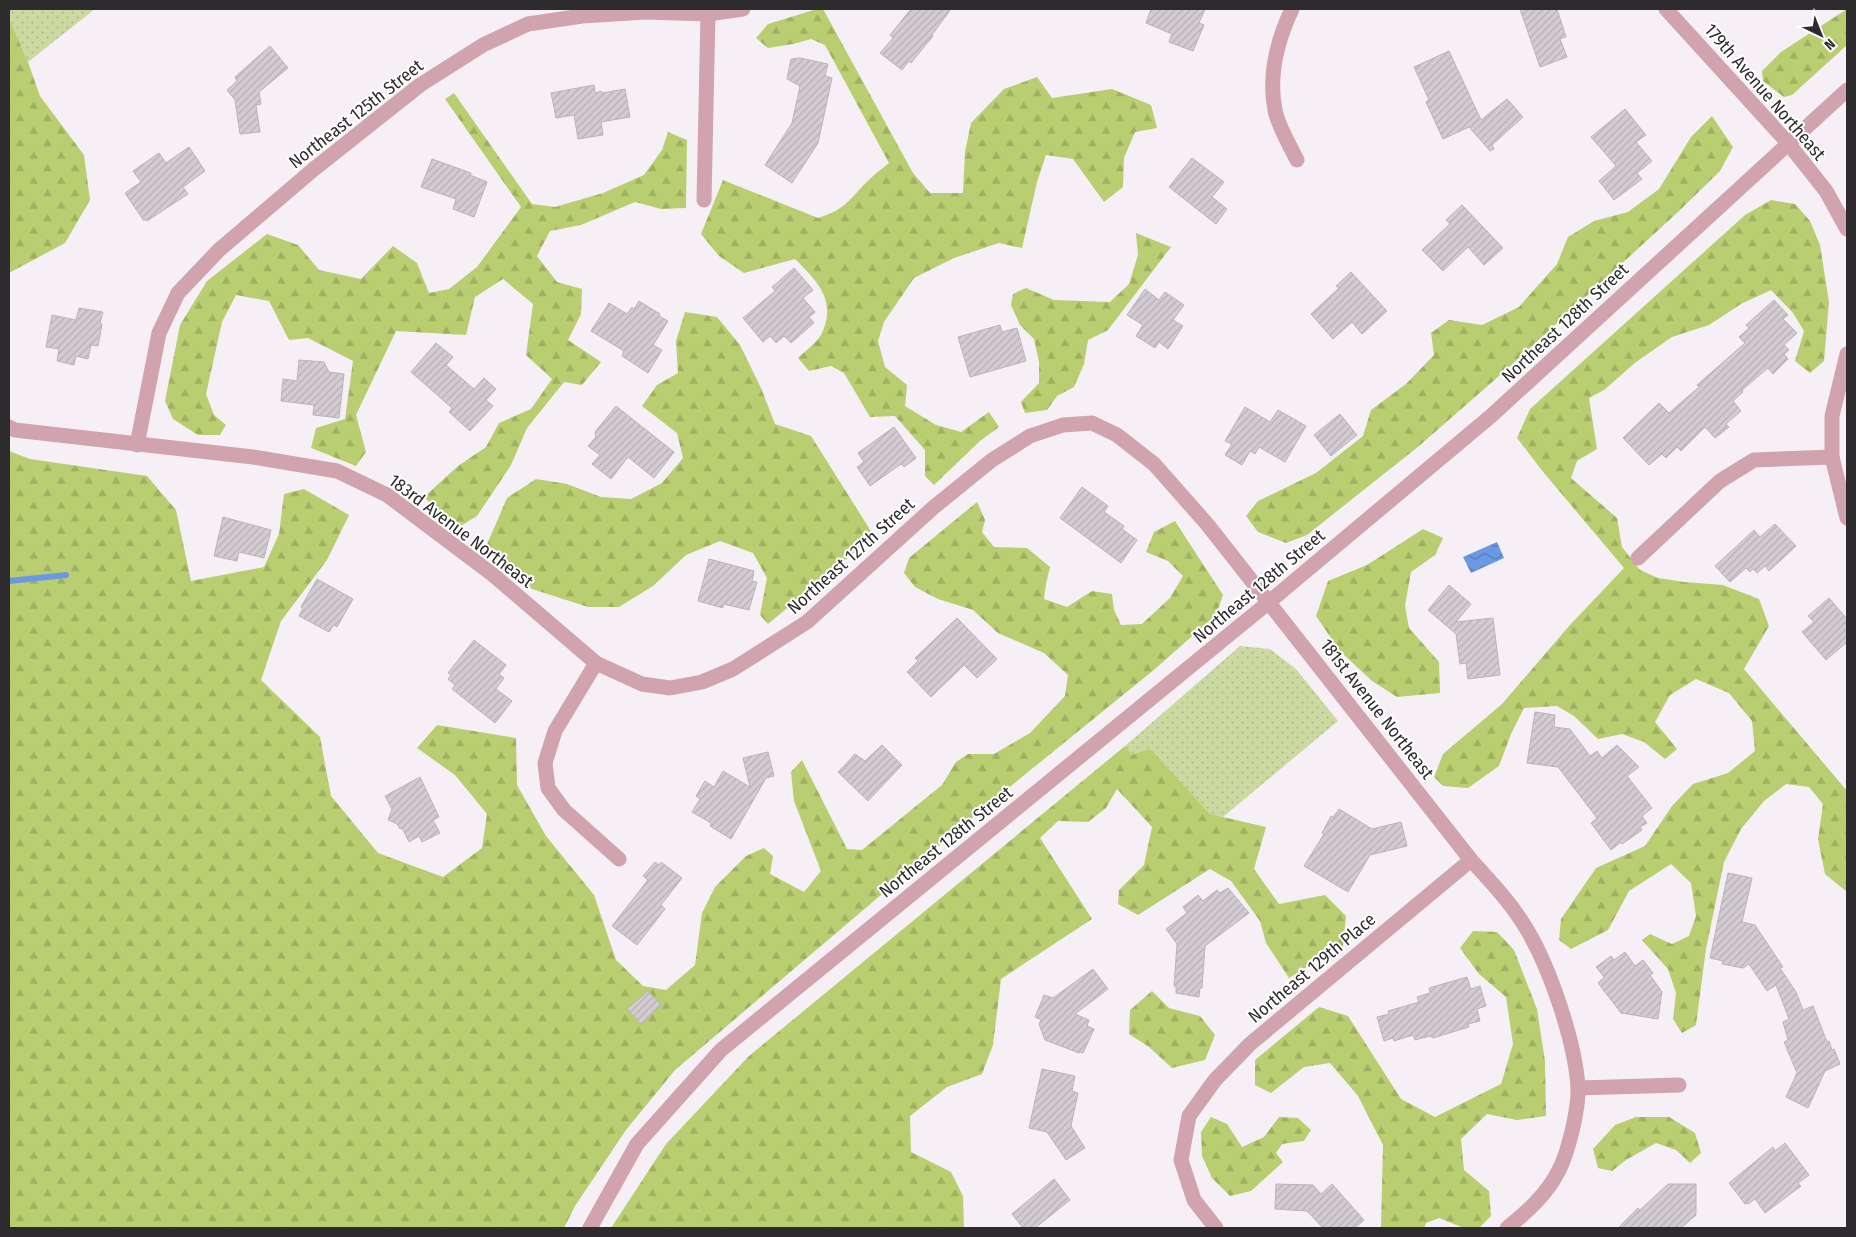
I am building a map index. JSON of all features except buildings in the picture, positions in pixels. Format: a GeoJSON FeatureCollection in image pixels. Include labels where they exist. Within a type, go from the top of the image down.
{"type":"FeatureCollection","features":[{"type":"Feature","properties":{"kind":"street","name":"Northeast 125th Street"},"geometry":{"type":"LineString","coordinates":[[137,445],[159,332],[178,293],[219,250],[314,170],[420,85],[483,45],[528,24],[582,16],[646,12],[708,14],[743,9]]}},
{"type":"Feature","properties":{"kind":"street"},"geometry":{"type":"LineString","coordinates":[[1292,9],[1282,30],[1271,76],[1275,112],[1297,160]]}},
{"type":"Feature","properties":{"kind":"street","name":"179th Avenue Northeast"},"geometry":{"type":"LineString","coordinates":[[1666,9],[1788,144],[1826,191],[1847,229]]}},
{"type":"Feature","properties":{"kind":"street"},"geometry":{"type":"LineString","coordinates":[[704,200],[708,14]]}},
{"type":"Feature","properties":{"kind":"street","name":"Northeast 128th Street"},"geometry":{"type":"LineString","coordinates":[[590,1228],[637,1144],[721,1050],[1269,602],[1491,416],[1847,90]]}},
{"type":"Feature","properties":{"kind":"street"},"geometry":{"type":"LineString","coordinates":[[1847,354],[1832,416],[1832,457],[1847,518]]}},
{"type":"Feature","properties":{"kind":"street","name":"181st Avenue Northeast"},"geometry":{"type":"LineString","coordinates":[[1064,425],[1092,423],[1117,435],[1154,464],[1207,524],[1471,860],[1498,889],[1526,928],[1547,972],[1570,1037],[1578,1088],[1572,1134],[1558,1172],[1536,1204],[1507,1228]]}},
{"type":"Feature","properties":{"kind":"street","name":"Northeast 127th Street"},"geometry":{"type":"LineString","coordinates":[[596,663],[642,684],[670,688],[702,682],[733,669],[807,622],[934,507],[992,460],[1030,436],[1064,425]]}},
{"type":"Feature","properties":{"kind":"street","name":"183rd Avenue Northeast"},"geometry":{"type":"LineString","coordinates":[[9,427],[15,430],[253,457],[337,472],[387,496],[492,574],[596,663]]}},
{"type":"Feature","properties":{"kind":"street"},"geometry":{"type":"LineString","coordinates":[[1638,558],[1720,481],[1754,460],[1832,457]]}},
{"type":"Feature","properties":{"kind":"street"},"geometry":{"type":"LineString","coordinates":[[596,663],[555,731],[545,763],[548,788],[564,810],[619,859]]}},
{"type":"Feature","properties":{"kind":"street","name":"Northeast 129th Place"},"geometry":{"type":"LineString","coordinates":[[1216,1228],[1194,1200],[1180,1160],[1189,1116],[1215,1080],[1250,1044],[1471,860]]}},
{"type":"Feature","properties":{"kind":"street"},"geometry":{"type":"LineString","coordinates":[[1578,1088],[1679,1085]]}},
{"type":"Feature","properties":{"kind":"green space"},"geometry":{"type":"Polygon","coordinates":[[[9,9],[95,9],[28,62],[9,18],[9,9]]]}},
{"type":"Feature","properties":{"kind":"green space"},"geometry":{"type":"Polygon","coordinates":[[[817,9],[823,9],[913,173],[930,193],[963,193],[965,152],[971,123],[1004,89],[1037,77],[1052,98],[1112,89],[1151,105],[1157,128],[1135,132],[1124,158],[1123,187],[1104,202],[1073,159],[1046,155],[1037,182],[1022,248],[999,243],[954,258],[914,278],[884,322],[878,341],[885,367],[907,385],[905,406],[936,425],[961,432],[989,412],[999,427],[980,441],[934,485],[925,476],[925,450],[895,416],[870,417],[844,373],[831,366],[809,371],[798,358],[820,336],[826,321],[826,301],[811,275],[795,259],[744,273],[719,256],[701,234],[723,180],[818,218],[836,211],[848,202],[873,176],[889,163],[825,45],[811,39],[768,48],[756,38],[768,24],[817,9]]]}},
{"type":"Feature","properties":{"kind":"green space"},"geometry":{"type":"Polygon","coordinates":[[[1847,9],[1847,45],[1792,95],[1784,97],[1763,81],[1762,71],[1781,52],[1847,9]]]}},
{"type":"Feature","properties":{"kind":"green space"},"geometry":{"type":"Polygon","coordinates":[[[9,18],[40,96],[84,155],[90,200],[65,243],[9,273],[9,18]]]}},
{"type":"Feature","properties":{"kind":"green space"},"geometry":{"type":"Polygon","coordinates":[[[454,93],[532,204],[555,207],[603,193],[644,175],[662,150],[668,132],[687,140],[686,208],[661,209],[635,202],[581,225],[550,231],[537,256],[557,282],[582,289],[581,314],[568,340],[601,362],[582,385],[564,382],[527,428],[511,465],[477,516],[457,528],[424,497],[458,466],[486,447],[499,423],[531,409],[552,379],[526,355],[533,304],[503,279],[475,297],[466,335],[396,331],[356,415],[366,452],[356,466],[311,448],[316,428],[345,419],[353,361],[308,338],[289,340],[269,301],[236,295],[222,322],[206,394],[214,415],[226,425],[220,435],[198,435],[173,419],[165,401],[180,325],[207,281],[267,234],[298,245],[319,270],[361,279],[393,246],[417,263],[429,293],[449,289],[477,267],[521,207],[445,99],[454,93]]]}},
{"type":"Feature","properties":{"kind":"green space"},"geometry":{"type":"Polygon","coordinates":[[[1712,116],[1733,147],[1720,171],[1507,369],[1419,446],[1307,535],[1286,543],[1258,532],[1246,516],[1258,501],[1316,473],[1363,436],[1371,410],[1406,384],[1434,355],[1431,333],[1449,320],[1482,325],[1519,307],[1557,264],[1568,237],[1594,221],[1628,212],[1659,189],[1691,137],[1712,116]]]}},
{"type":"Feature","properties":{"kind":"green space"},"geometry":{"type":"Polygon","coordinates":[[[1771,200],[1795,204],[1810,221],[1820,245],[1829,302],[1824,361],[1810,373],[1795,361],[1804,331],[1793,313],[1771,290],[1741,304],[1709,325],[1672,337],[1636,362],[1604,390],[1589,398],[1597,449],[1577,461],[1571,478],[1617,518],[1622,547],[1640,570],[1658,578],[1723,585],[1759,599],[1769,626],[1744,669],[1847,791],[1847,892],[1825,874],[1818,839],[1823,804],[1809,787],[1786,784],[1764,801],[1741,829],[1724,862],[1706,949],[1696,1025],[1682,1033],[1673,1019],[1676,993],[1668,969],[1642,940],[1650,934],[1672,944],[1689,936],[1696,916],[1691,883],[1671,864],[1629,891],[1608,930],[1571,949],[1559,940],[1561,919],[1596,868],[1645,846],[1672,806],[1693,784],[1728,773],[1755,751],[1752,721],[1729,693],[1696,679],[1670,695],[1655,722],[1677,749],[1665,759],[1644,742],[1622,734],[1598,739],[1574,716],[1557,706],[1524,708],[1511,734],[1499,766],[1468,788],[1443,786],[1434,777],[1443,754],[1502,704],[1569,626],[1624,568],[1517,438],[1530,409],[1745,215],[1771,200]]]}},
{"type":"Feature","properties":{"kind":"green space"},"geometry":{"type":"Polygon","coordinates":[[[1136,233],[1171,247],[1108,330],[1088,340],[1084,364],[1074,387],[1057,396],[1047,410],[1025,413],[1021,402],[1039,383],[1039,362],[1034,339],[1020,325],[1011,305],[1013,294],[1026,288],[1054,300],[1110,302],[1129,284],[1138,255],[1136,233]]]}},
{"type":"Feature","properties":{"kind":"green space"},"geometry":{"type":"Polygon","coordinates":[[[685,312],[717,317],[740,345],[761,388],[775,424],[811,436],[874,536],[768,624],[760,615],[767,578],[753,553],[720,541],[686,555],[653,586],[619,607],[588,607],[532,589],[485,549],[507,498],[536,479],[567,484],[601,497],[631,499],[662,483],[683,458],[677,433],[642,406],[657,385],[678,373],[676,341],[685,312]]]}},
{"type":"Feature","properties":{"kind":"green space"},"geometry":{"type":"Polygon","coordinates":[[[9,451],[30,459],[147,476],[176,510],[191,581],[264,567],[279,534],[284,494],[304,489],[349,515],[327,560],[281,621],[261,680],[320,737],[331,796],[378,853],[443,877],[482,848],[487,814],[455,775],[417,748],[437,725],[516,738],[517,785],[546,836],[594,895],[616,960],[643,986],[666,990],[695,965],[702,913],[715,887],[746,856],[764,848],[773,856],[770,874],[804,892],[821,871],[794,801],[791,772],[802,760],[847,849],[862,850],[942,785],[956,762],[968,754],[994,754],[1030,733],[1065,696],[1068,675],[1044,653],[998,633],[973,610],[938,599],[915,587],[904,573],[909,558],[977,502],[985,520],[982,532],[994,547],[1027,548],[1050,567],[1044,599],[1067,607],[1092,591],[1112,594],[1114,610],[1121,625],[1142,624],[1170,598],[1183,576],[1168,561],[1146,552],[1154,532],[1175,521],[1223,595],[1216,615],[1155,669],[980,811],[675,1070],[626,1130],[575,1206],[564,1228],[9,1228],[9,451]]]}},
{"type":"Feature","properties":{"kind":"green space"},"geometry":{"type":"Polygon","coordinates":[[[1423,529],[1443,538],[1435,555],[1411,572],[1405,606],[1409,628],[1439,662],[1440,693],[1397,697],[1372,681],[1340,651],[1316,616],[1328,581],[1367,565],[1423,529]]]}},
{"type":"Feature","properties":{"kind":"green space"},"geometry":{"type":"Polygon","coordinates":[[[1240,646],[1270,649],[1296,669],[1338,721],[1223,817],[1210,814],[1132,755],[1125,746],[1240,646]]]}},
{"type":"Feature","properties":{"kind":"green space"},"geometry":{"type":"Polygon","coordinates":[[[1125,746],[1132,755],[1150,749],[1210,814],[1266,827],[1254,869],[1279,904],[1325,895],[1346,916],[1343,946],[1289,978],[1266,943],[1260,921],[1231,881],[1210,869],[1138,915],[1118,904],[1119,890],[1144,865],[1152,827],[1117,789],[1106,808],[1088,822],[1058,821],[1040,838],[1092,919],[1001,979],[993,1045],[982,1074],[947,1087],[910,1116],[911,1152],[951,1172],[963,1196],[964,1228],[611,1228],[666,1144],[749,1056],[1125,746]]]}},
{"type":"Feature","properties":{"kind":"green space"},"geometry":{"type":"Polygon","coordinates":[[[1473,931],[1497,932],[1514,950],[1537,1009],[1545,1061],[1546,1116],[1517,1120],[1487,1114],[1461,1139],[1464,1170],[1489,1191],[1491,1216],[1479,1228],[1464,1228],[1439,1218],[1426,1223],[1424,1228],[1379,1228],[1381,1227],[1383,1145],[1358,1096],[1330,1063],[1304,1067],[1271,1093],[1255,1085],[1255,1060],[1319,1007],[1348,1016],[1401,1099],[1435,1117],[1501,1084],[1513,1044],[1506,997],[1479,974],[1460,948],[1473,931]]]}},
{"type":"Feature","properties":{"kind":"green space"},"geometry":{"type":"Polygon","coordinates":[[[1152,991],[1169,1008],[1200,1016],[1215,1035],[1205,1060],[1172,1068],[1149,1047],[1129,1034],[1130,1010],[1152,991]]]}},
{"type":"Feature","properties":{"kind":"green space"},"geometry":{"type":"Polygon","coordinates":[[[1211,1117],[1227,1124],[1242,1147],[1264,1137],[1279,1117],[1298,1118],[1311,1130],[1304,1141],[1282,1144],[1276,1153],[1283,1162],[1251,1191],[1230,1196],[1212,1178],[1202,1156],[1201,1132],[1211,1117]]]}},
{"type":"Feature","properties":{"kind":"green space"},"geometry":{"type":"Polygon","coordinates":[[[1636,1117],[1669,1117],[1695,1133],[1701,1153],[1690,1163],[1676,1150],[1656,1143],[1626,1160],[1612,1171],[1598,1168],[1593,1149],[1615,1125],[1636,1117]]]}},
{"type":"Feature","properties":{"kind":"water"},"geometry":{"type":"Polygon","coordinates":[[[1497,542],[1504,558],[1471,573],[1463,557],[1497,542]]]}},
{"type":"Feature","properties":{"kind":"waterway"},"geometry":{"type":"LineString","coordinates":[[9,581],[66,575]]}}]}
